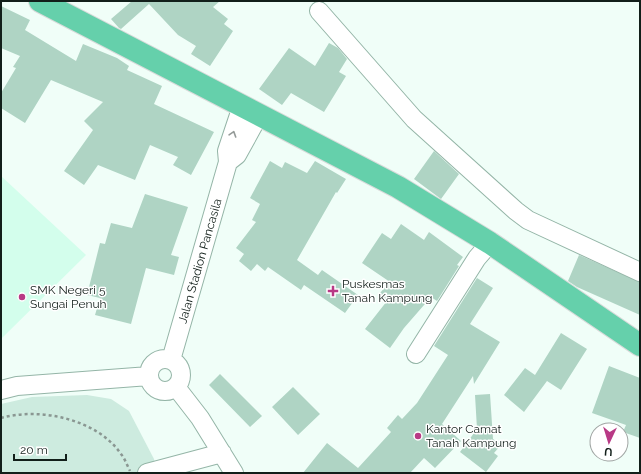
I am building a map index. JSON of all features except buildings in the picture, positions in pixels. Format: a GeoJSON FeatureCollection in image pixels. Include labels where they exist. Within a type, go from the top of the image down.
{"type":"FeatureCollection","features":[{"type":"Feature","properties":{"kind":"highway"},"geometry":{"type":"LineString","coordinates":[[40,1],[398,187],[490,242],[640,345]]}},
{"type":"Feature","properties":{"kind":"street"},"geometry":{"type":"LineString","coordinates":[[319,11],[414,119],[516,211],[528,220],[640,272]]}},
{"type":"Feature","properties":{"kind":"street","name":"Jalan Stadion Pancasila"},"geometry":{"type":"LineString","coordinates":[[171,360],[228,162],[227,151],[250,110]]}},
{"type":"Feature","properties":{"kind":"street"},"geometry":{"type":"LineString","coordinates":[[416,354],[477,258],[490,242]]}},
{"type":"Feature","properties":{"kind":"street"},"geometry":{"type":"LineString","coordinates":[[161,360],[171,360],[179,367],[181,372],[179,383],[172,390],[161,391],[153,386],[149,376],[150,371],[156,362],[161,360]]}},
{"type":"Feature","properties":{"kind":"street"},"geometry":{"type":"LineString","coordinates":[[1,390],[17,386],[149,376]]}},
{"type":"Feature","properties":{"kind":"street"},"geometry":{"type":"LineString","coordinates":[[176,387],[200,418],[234,473]]}},
{"type":"Feature","properties":{"kind":"street"},"geometry":{"type":"LineString","coordinates":[[146,473],[222,453]]}},
{"type":"Feature","properties":{"kind":"path"},"geometry":{"type":"LineString","coordinates":[[1,418],[27,413],[49,415],[76,421],[101,434],[121,454],[131,473]]}},
{"type":"Feature","properties":{"kind":"shaded area","name":"SMK Negeri 5 Sungai Penuh"},"geometry":{"type":"Polygon","coordinates":[[[1,176],[86,255],[1,339],[1,176]]]}},
{"type":"Feature","properties":{"kind":"shaded area"},"geometry":{"type":"Polygon","coordinates":[[[87,395],[111,399],[129,411],[154,459],[157,473],[1,473],[1,404],[32,397],[87,395]]]}},
{"type":"Feature","properties":{"kind":"place","name":"Puskesmas Tanah Kampung"},"geometry":{"type":"Point","coordinates":[333,291]}},
{"type":"Feature","properties":{"kind":"place","name":"SMK Negeri 5 Sungai Penuh"},"geometry":{"type":"Point","coordinates":[22,297]}},
{"type":"Feature","properties":{"kind":"place","name":"Kantor Camat Tanah Kampung"},"geometry":{"type":"Point","coordinates":[418,436]}}]}
